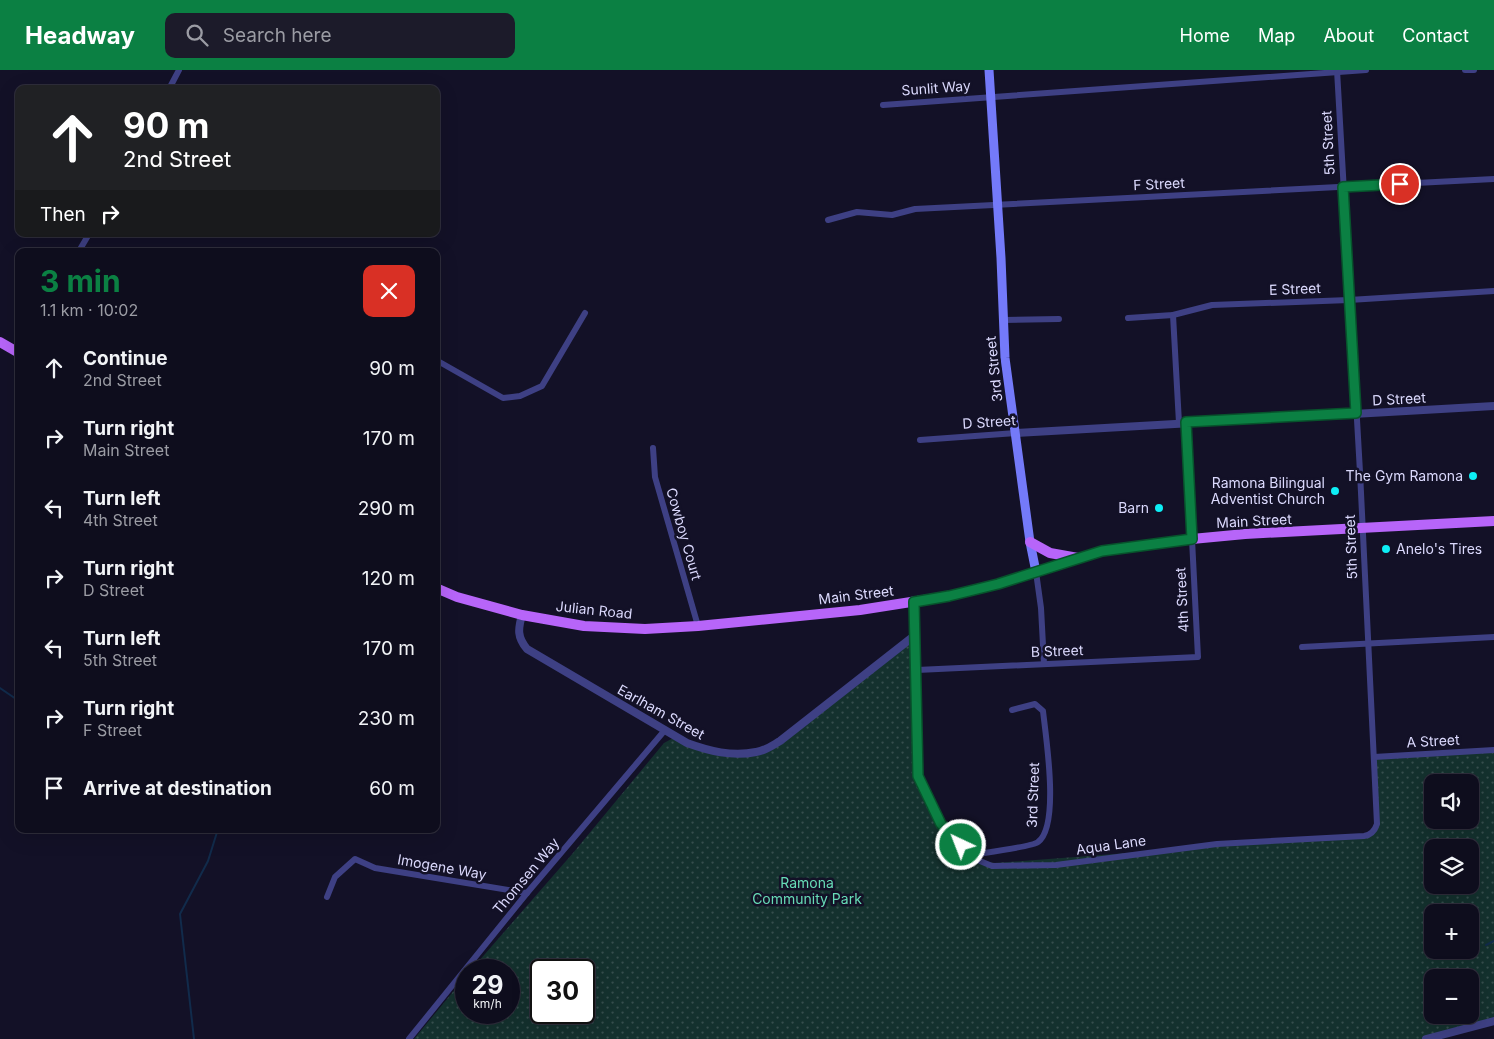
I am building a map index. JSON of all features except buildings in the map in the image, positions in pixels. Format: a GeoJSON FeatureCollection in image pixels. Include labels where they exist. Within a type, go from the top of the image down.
{"type":"FeatureCollection","features":[{"type":"Feature","properties":{"kind":"main road","name":"3rd Street"},"geometry":{"type":"LineString","coordinates":[[989,70],[998,204],[1005,358],[1030,542],[1036,572]]}},
{"type":"Feature","properties":{"kind":"main road"},"geometry":{"type":"LineString","coordinates":[[0,342],[15,351]]}},
{"type":"Feature","properties":{"kind":"main road","name":"Main Street"},"geometry":{"type":"LineString","coordinates":[[754,621],[914,602],[949,596],[1036,572],[1102,551],[1242,534],[1494,521]]}},
{"type":"Feature","properties":{"kind":"main road"},"geometry":{"type":"LineString","coordinates":[[1030,542],[1050,553],[1080,558]]}},
{"type":"Feature","properties":{"kind":"main road","name":"Julian Road"},"geometry":{"type":"LineString","coordinates":[[440,590],[457,597],[522,615],[584,626],[645,629],[754,621]]}},
{"type":"Feature","properties":{"kind":"street"},"geometry":{"type":"LineString","coordinates":[[171,85],[179,70]]}},
{"type":"Feature","properties":{"kind":"street","name":"Sunlit Way"},"geometry":{"type":"LineString","coordinates":[[883,104],[1366,70]]}},
{"type":"Feature","properties":{"kind":"street"},"geometry":{"type":"LineString","coordinates":[[1465,70],[1474,70]]}},
{"type":"Feature","properties":{"kind":"street","name":"5th Street"},"geometry":{"type":"LineString","coordinates":[[1337,71],[1377,824],[1375,831],[1364,836]]}},
{"type":"Feature","properties":{"kind":"street","name":"F Street"},"geometry":{"type":"LineString","coordinates":[[828,220],[857,212],[892,216],[915,209],[1494,179]]}},
{"type":"Feature","properties":{"kind":"street"},"geometry":{"type":"LineString","coordinates":[[81,248],[87,237]]}},
{"type":"Feature","properties":{"kind":"street","name":"E Street"},"geometry":{"type":"LineString","coordinates":[[1128,318],[1173,314],[1212,305],[1350,300],[1494,291]]}},
{"type":"Feature","properties":{"kind":"street"},"geometry":{"type":"LineString","coordinates":[[440,362],[503,398],[520,396],[542,386],[585,313]]}},
{"type":"Feature","properties":{"kind":"street","name":"4th Street"},"geometry":{"type":"LineString","coordinates":[[1173,314],[1192,539],[1198,658]]}},
{"type":"Feature","properties":{"kind":"street"},"geometry":{"type":"LineString","coordinates":[[1003,320],[1059,319]]}},
{"type":"Feature","properties":{"kind":"street","name":"D Street"},"geometry":{"type":"LineString","coordinates":[[920,440],[1182,422],[1494,406]]}},
{"type":"Feature","properties":{"kind":"street","name":"Cowboy Court"},"geometry":{"type":"LineString","coordinates":[[653,448],[655,477],[698,626]]}},
{"type":"Feature","properties":{"kind":"street","name":"3rd Street"},"geometry":{"type":"LineString","coordinates":[[1036,572],[1041,608],[1044,664]]}},
{"type":"Feature","properties":{"kind":"street"},"geometry":{"type":"LineString","coordinates":[[914,602],[914,636]]}},
{"type":"Feature","properties":{"kind":"street","name":"Earlham Street"},"geometry":{"type":"LineString","coordinates":[[522,615],[518,630],[521,642],[527,649],[687,743],[708,751],[731,754],[756,752],[780,740],[914,636]]}},
{"type":"Feature","properties":{"kind":"street","name":"Aqua Lane"},"geometry":{"type":"LineString","coordinates":[[914,636],[917,670],[918,776],[941,824],[980,862],[992,866],[1056,865],[1217,844],[1364,836]]}},
{"type":"Feature","properties":{"kind":"street"},"geometry":{"type":"LineString","coordinates":[[1302,647],[1494,637]]}},
{"type":"Feature","properties":{"kind":"street","name":"B Street"},"geometry":{"type":"LineString","coordinates":[[917,670],[1198,658]]}},
{"type":"Feature","properties":{"kind":"street","name":"3rd Street"},"geometry":{"type":"LineString","coordinates":[[971,855],[1037,844],[1045,836],[1048,827],[1050,774],[1043,711],[1035,704],[1012,710]]}},
{"type":"Feature","properties":{"kind":"street","name":"Thomsen Way"},"geometry":{"type":"LineString","coordinates":[[409,1039],[527,894],[665,730]]}},
{"type":"Feature","properties":{"kind":"street","name":"A Street"},"geometry":{"type":"LineString","coordinates":[[1374,757],[1494,750]]}},
{"type":"Feature","properties":{"kind":"street","name":"Imogene Way"},"geometry":{"type":"LineString","coordinates":[[327,897],[335,876],[355,859],[375,868],[527,894]]}},
{"type":"Feature","properties":{"kind":"street"},"geometry":{"type":"LineString","coordinates":[[1428,1039],[1494,1021]]}},
{"type":"Feature","properties":{"kind":"green space","name":"Ramona Community Park"},"geometry":{"type":"Polygon","coordinates":[[[914,631],[917,765],[937,817],[979,861],[995,863],[1364,835],[1375,829],[1374,757],[1494,750],[1494,1023],[1427,1039],[414,1039],[455,989],[455,1024],[520,1024],[520,959],[481,959],[573,853],[664,743],[675,737],[699,748],[750,753],[780,741],[914,631]]]}},
{"type":"Feature","properties":{"kind":"waterway"},"geometry":{"type":"LineString","coordinates":[[0,688],[15,698]]}},
{"type":"Feature","properties":{"kind":"waterway"},"geometry":{"type":"LineString","coordinates":[[194,1039],[180,914],[208,861],[217,833]]}},
{"type":"Feature","properties":{"kind":"waterway"},"geometry":{"type":"LineString","coordinates":[[1486,945],[1494,941]]}},
{"type":"Feature","properties":{"kind":"place","name":"The Gym Ramona"},"geometry":{"type":"Point","coordinates":[1473,476]}},
{"type":"Feature","properties":{"kind":"place","name":"Ramona Bilingual Adventist Church"},"geometry":{"type":"Point","coordinates":[1335,491]}},
{"type":"Feature","properties":{"kind":"place","name":"Barn"},"geometry":{"type":"Point","coordinates":[1159,508]}},
{"type":"Feature","properties":{"kind":"place","name":"Anelo's Tires"},"geometry":{"type":"Point","coordinates":[1386,549]}},
{"type":"Feature","properties":{"kind":"route"},"geometry":{"type":"LineString","coordinates":[[961,845],[941,824],[918,776],[914,602],[998,584],[1102,551],[1192,539],[1186,422],[1356,413],[1343,187],[1400,184]]}}]}
